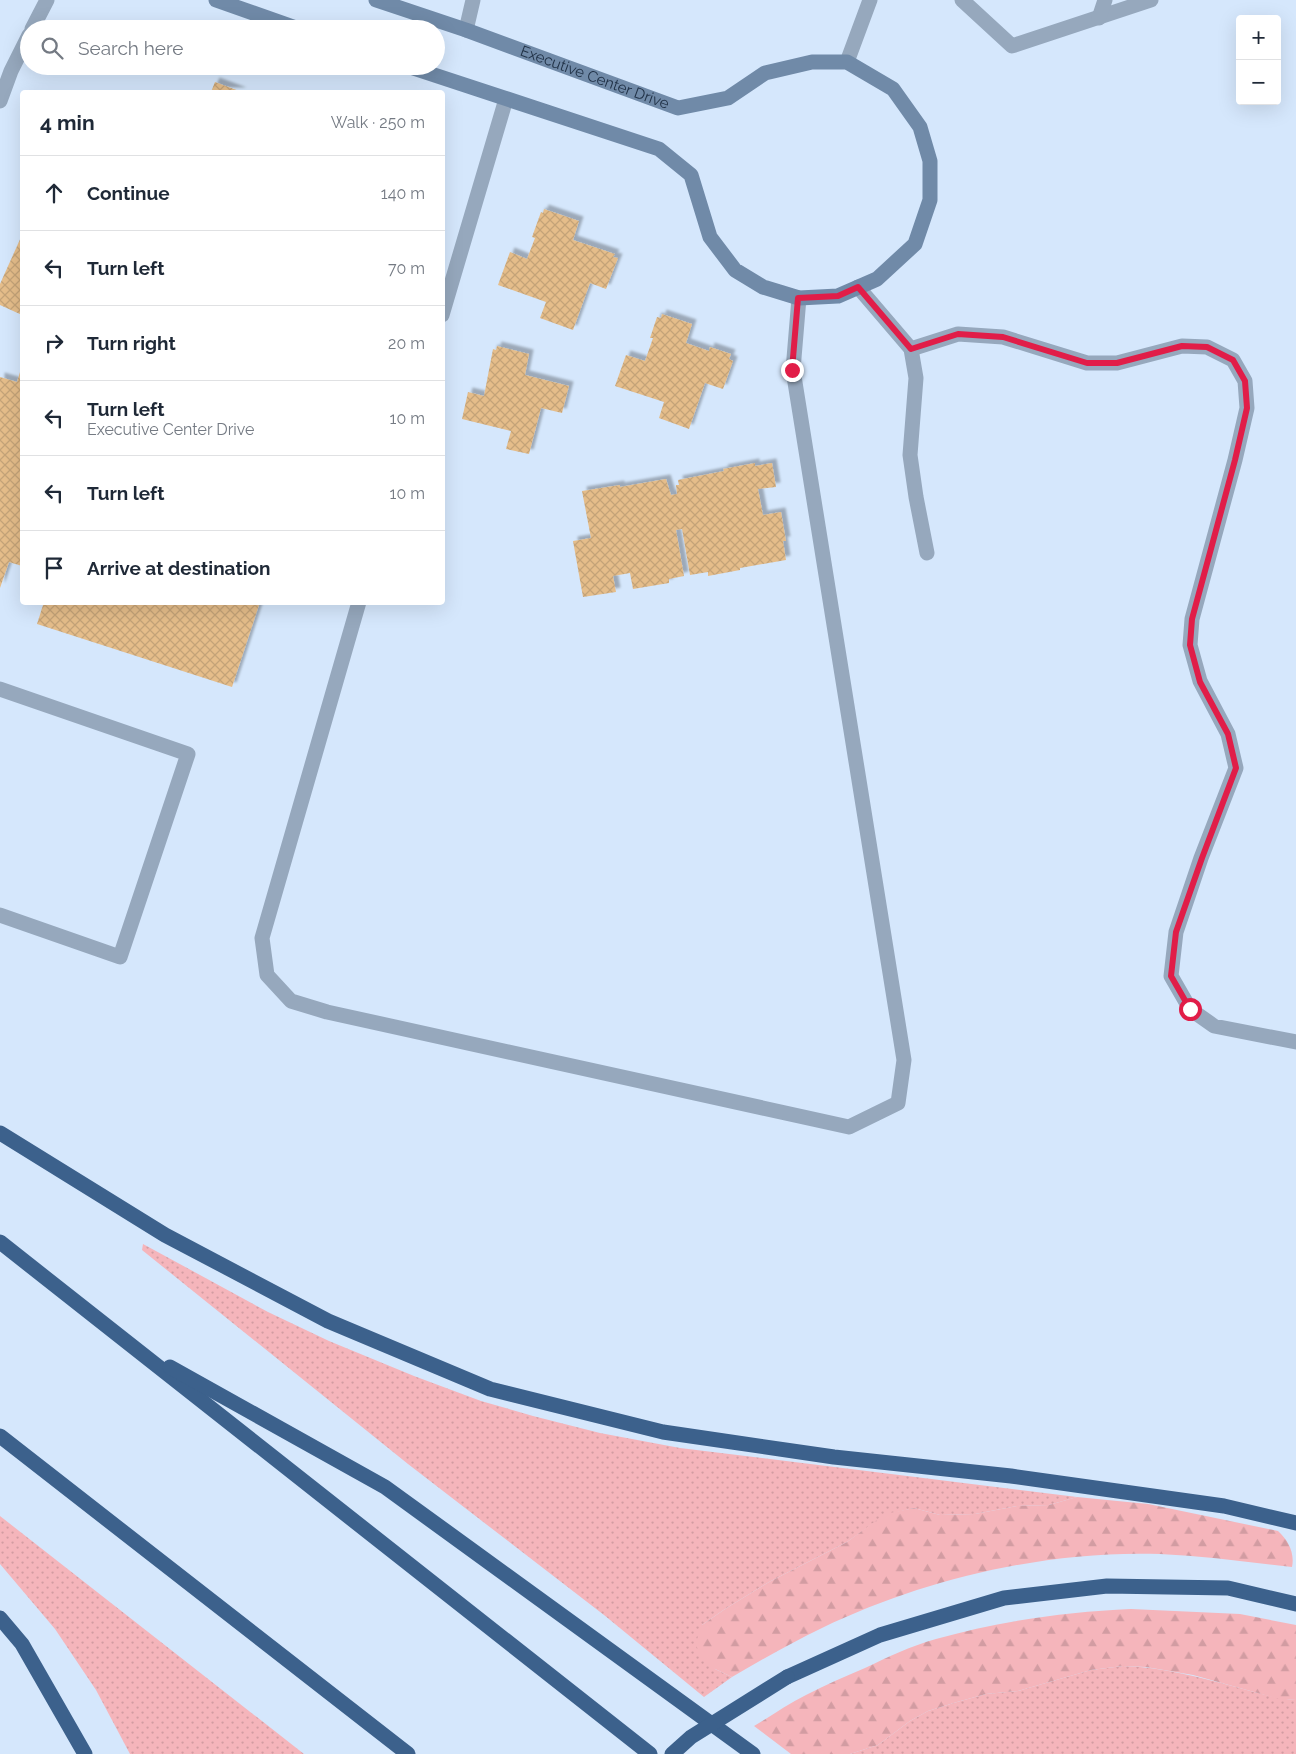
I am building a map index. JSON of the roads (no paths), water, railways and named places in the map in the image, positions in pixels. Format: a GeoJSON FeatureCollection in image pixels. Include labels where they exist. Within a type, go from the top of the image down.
{"type":"FeatureCollection","features":[{"type":"Feature","properties":{"kind":"highway"},"geometry":{"type":"LineString","coordinates":[[0,1133],[165,1235],[311,1312],[490,1389],[663,1432],[834,1458],[1011,1476],[1224,1506],[1296,1523]]}},
{"type":"Feature","properties":{"kind":"highway"},"geometry":{"type":"LineString","coordinates":[[0,1242],[650,1754]]}},
{"type":"Feature","properties":{"kind":"highway"},"geometry":{"type":"LineString","coordinates":[[129,1344],[384,1487],[753,1754]]}},
{"type":"Feature","properties":{"kind":"highway"},"geometry":{"type":"LineString","coordinates":[[0,1436],[408,1754]]}},
{"type":"Feature","properties":{"kind":"highway"},"geometry":{"type":"LineString","coordinates":[[672,1754],[691,1737],[787,1677],[880,1635],[1004,1598],[1107,1586],[1228,1588],[1296,1604]]}},
{"type":"Feature","properties":{"kind":"highway"},"geometry":{"type":"LineString","coordinates":[[0,1618],[22,1644],[86,1754]]}},
{"type":"Feature","properties":{"kind":"street"},"geometry":{"type":"LineString","coordinates":[[216,0],[273,20]]}},
{"type":"Feature","properties":{"kind":"street","name":"Executive Center Drive"},"geometry":{"type":"LineString","coordinates":[[376,0],[436,20]]}},
{"type":"Feature","properties":{"kind":"street","name":"Executive Center Drive"},"geometry":{"type":"LineString","coordinates":[[445,23],[678,108],[728,98],[765,73],[812,62],[847,62]]}},
{"type":"Feature","properties":{"kind":"street"},"geometry":{"type":"LineString","coordinates":[[434,75],[659,149],[691,175],[710,237],[735,270],[763,287],[798,298],[838,296],[877,279],[915,244],[930,200],[930,161],[920,127],[893,89],[847,62]]}},
{"type":"Feature","properties":{"kind":"lane"},"geometry":{"type":"LineString","coordinates":[[36,20],[46,0]]}},
{"type":"Feature","properties":{"kind":"lane"},"geometry":{"type":"LineString","coordinates":[[466,30],[472,0]]}},
{"type":"Feature","properties":{"kind":"lane"},"geometry":{"type":"LineString","coordinates":[[847,62],[870,0]]}},
{"type":"Feature","properties":{"kind":"lane"},"geometry":{"type":"LineString","coordinates":[[962,0],[1012,46],[1151,0]]}},
{"type":"Feature","properties":{"kind":"lane"},"geometry":{"type":"LineString","coordinates":[[1099,18],[1104,0]]}},
{"type":"Feature","properties":{"kind":"lane"},"geometry":{"type":"LineString","coordinates":[[0,100],[20,53]]}},
{"type":"Feature","properties":{"kind":"lane"},"geometry":{"type":"LineString","coordinates":[[445,306],[506,99]]}},
{"type":"Feature","properties":{"kind":"lane"},"geometry":{"type":"LineString","coordinates":[[858,287],[911,349],[916,378],[910,455],[927,553]]}},
{"type":"Feature","properties":{"kind":"lane"},"geometry":{"type":"LineString","coordinates":[[359,605],[262,938],[267,975],[291,1000],[327,1012],[849,1127],[898,1103],[904,1060],[792,370],[798,298]]}},
{"type":"Feature","properties":{"kind":"lane"},"geometry":{"type":"LineString","coordinates":[[911,349],[958,334],[1003,337],[1087,363],[1117,363],[1182,346],[1207,347],[1233,360],[1245,381],[1247,408],[1235,460],[1192,619],[1190,645],[1200,682],[1228,734],[1236,768],[1176,932],[1171,976],[1190,1009],[1214,1026],[1296,1042]]}},
{"type":"Feature","properties":{"kind":"lane"},"geometry":{"type":"LineString","coordinates":[[0,689],[188,754],[120,957],[0,915]]}}]}
